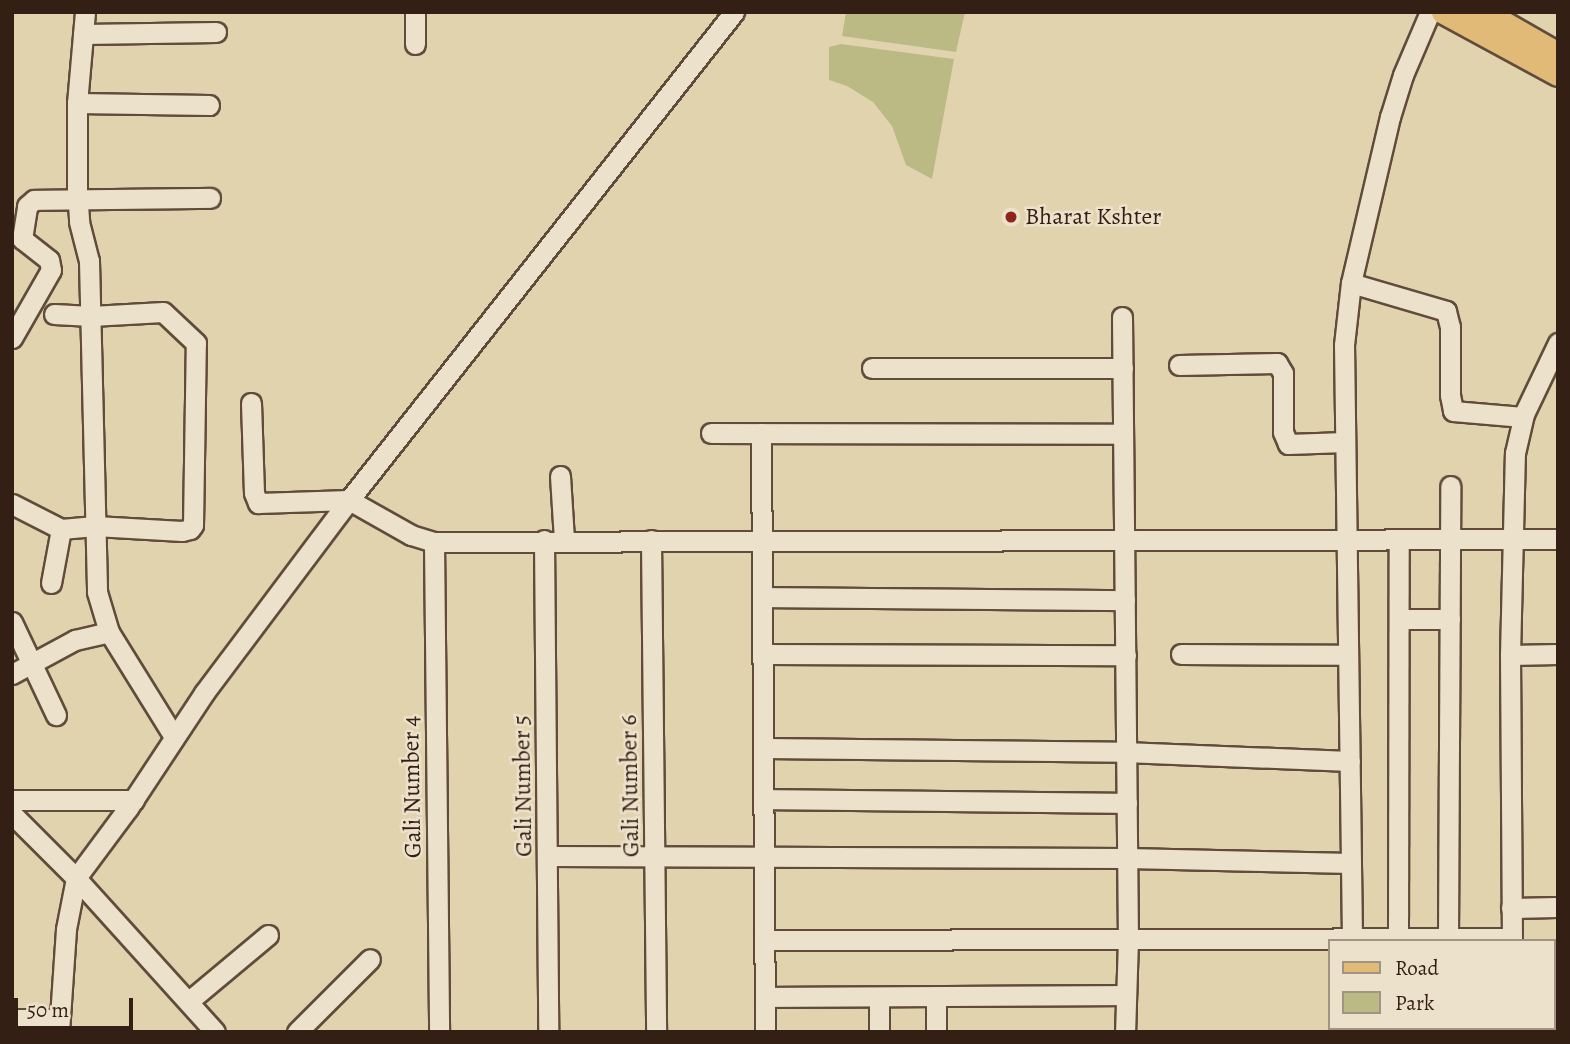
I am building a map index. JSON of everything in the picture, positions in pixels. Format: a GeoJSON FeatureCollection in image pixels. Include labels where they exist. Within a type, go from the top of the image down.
{"type":"FeatureCollection","features":[{"type":"Feature","properties":{"kind":"main road"},"geometry":{"type":"LineString","coordinates":[[1444,12],[1558,74]]}},
{"type":"Feature","properties":{"kind":"main road"},"geometry":{"type":"LineString","coordinates":[[1483,12],[1558,55]]}},
{"type":"Feature","properties":{"kind":"street"},"geometry":{"type":"LineString","coordinates":[[85,12],[77,103],[78,200],[79,222],[89,261],[97,592],[110,632],[174,737]]}},
{"type":"Feature","properties":{"kind":"street"},"geometry":{"type":"LineString","coordinates":[[415,12],[415,44]]}},
{"type":"Feature","properties":{"kind":"street"},"geometry":{"type":"LineString","coordinates":[[12,1019],[59,1025],[66,929],[76,878],[134,800],[174,737],[349,500],[734,12]]}},
{"type":"Feature","properties":{"kind":"street"},"geometry":{"type":"LineString","coordinates":[[1352,937],[1344,345],[1351,283],[1390,117],[1403,75],[1430,12]]}},
{"type":"Feature","properties":{"kind":"street"},"geometry":{"type":"LineString","coordinates":[[83,34],[216,32]]}},
{"type":"Feature","properties":{"kind":"street"},"geometry":{"type":"LineString","coordinates":[[77,103],[209,104]]}},
{"type":"Feature","properties":{"kind":"street"},"geometry":{"type":"LineString","coordinates":[[12,196],[34,200],[210,198]]}},
{"type":"Feature","properties":{"kind":"street"},"geometry":{"type":"LineString","coordinates":[[12,338],[51,270],[49,260],[22,239],[27,206],[34,200]]}},
{"type":"Feature","properties":{"kind":"street"},"geometry":{"type":"LineString","coordinates":[[1351,283],[1446,311],[1450,327],[1450,395],[1453,411],[1523,417]]}},
{"type":"Feature","properties":{"kind":"street"},"geometry":{"type":"LineString","coordinates":[[12,503],[61,529],[95,526],[182,531],[190,530],[193,525],[196,343],[163,312],[91,316],[54,314]]}},
{"type":"Feature","properties":{"kind":"street"},"geometry":{"type":"LineString","coordinates":[[1122,317],[1126,655],[1124,752],[1128,939],[1125,1032]]}},
{"type":"Feature","properties":{"kind":"street"},"geometry":{"type":"LineString","coordinates":[[765,940],[1352,937],[1512,939],[1510,655],[1516,445],[1523,417],[1558,344]]}},
{"type":"Feature","properties":{"kind":"street"},"geometry":{"type":"LineString","coordinates":[[1179,366],[1277,363],[1283,373],[1283,432],[1287,444],[1345,442]]}},
{"type":"Feature","properties":{"kind":"street"},"geometry":{"type":"LineString","coordinates":[[872,368],[1123,368]]}},
{"type":"Feature","properties":{"kind":"street"},"geometry":{"type":"LineString","coordinates":[[251,403],[254,493],[258,503],[349,500],[411,535],[434,542],[1558,539]]}},
{"type":"Feature","properties":{"kind":"street"},"geometry":{"type":"LineString","coordinates":[[711,433],[1123,434]]}},
{"type":"Feature","properties":{"kind":"street"},"geometry":{"type":"LineString","coordinates":[[761,433],[764,540],[765,1032]]}},
{"type":"Feature","properties":{"kind":"street","name":"Gali Number 5"},"geometry":{"type":"LineString","coordinates":[[548,1032],[548,856],[554,540],[560,476]]}},
{"type":"Feature","properties":{"kind":"street"},"geometry":{"type":"LineString","coordinates":[[1448,937],[1450,486]]}},
{"type":"Feature","properties":{"kind":"street"},"geometry":{"type":"LineString","coordinates":[[51,583],[61,529]]}},
{"type":"Feature","properties":{"kind":"street"},"geometry":{"type":"LineString","coordinates":[[1398,937],[1399,539]]}},
{"type":"Feature","properties":{"kind":"street","name":"Gali Number 6"},"geometry":{"type":"LineString","coordinates":[[651,540],[656,1032]]}},
{"type":"Feature","properties":{"kind":"street","name":"Gali Number 4"},"geometry":{"type":"LineString","coordinates":[[434,542],[439,1032]]}},
{"type":"Feature","properties":{"kind":"street"},"geometry":{"type":"LineString","coordinates":[[764,597],[1125,600]]}},
{"type":"Feature","properties":{"kind":"street"},"geometry":{"type":"LineString","coordinates":[[1399,619],[1450,619]]}},
{"type":"Feature","properties":{"kind":"street"},"geometry":{"type":"LineString","coordinates":[[12,622],[56,715]]}},
{"type":"Feature","properties":{"kind":"street"},"geometry":{"type":"LineString","coordinates":[[12,674],[75,640],[110,632]]}},
{"type":"Feature","properties":{"kind":"street"},"geometry":{"type":"LineString","coordinates":[[764,653],[1126,655]]}},
{"type":"Feature","properties":{"kind":"street"},"geometry":{"type":"LineString","coordinates":[[1181,654],[1347,655]]}},
{"type":"Feature","properties":{"kind":"street"},"geometry":{"type":"LineString","coordinates":[[1510,655],[1558,654]]}},
{"type":"Feature","properties":{"kind":"street"},"geometry":{"type":"LineString","coordinates":[[764,748],[1124,752],[1350,761]]}},
{"type":"Feature","properties":{"kind":"street"},"geometry":{"type":"LineString","coordinates":[[765,799],[1127,803]]}},
{"type":"Feature","properties":{"kind":"street"},"geometry":{"type":"LineString","coordinates":[[12,800],[134,800]]}},
{"type":"Feature","properties":{"kind":"street"},"geometry":{"type":"LineString","coordinates":[[12,814],[76,878],[215,1032]]}},
{"type":"Feature","properties":{"kind":"street"},"geometry":{"type":"LineString","coordinates":[[548,856],[765,859],[1127,858],[1351,863]]}},
{"type":"Feature","properties":{"kind":"street"},"geometry":{"type":"LineString","coordinates":[[1511,908],[1558,907]]}},
{"type":"Feature","properties":{"kind":"street"},"geometry":{"type":"LineString","coordinates":[[189,1002],[268,935]]}},
{"type":"Feature","properties":{"kind":"street"},"geometry":{"type":"LineString","coordinates":[[297,1032],[370,959]]}},
{"type":"Feature","properties":{"kind":"street"},"geometry":{"type":"LineString","coordinates":[[765,997],[1126,995]]}},
{"type":"Feature","properties":{"kind":"street"},"geometry":{"type":"LineString","coordinates":[[936,996],[936,1032]]}},
{"type":"Feature","properties":{"kind":"street"},"geometry":{"type":"LineString","coordinates":[[879,997],[879,1032]]}},
{"type":"Feature","properties":{"kind":"green space"},"geometry":{"type":"Polygon","coordinates":[[[846,12],[965,12],[956,52],[842,36],[846,12]]]}},
{"type":"Feature","properties":{"kind":"green space"},"geometry":{"type":"Polygon","coordinates":[[[841,44],[954,59],[932,179],[906,165],[892,126],[873,102],[847,86],[829,80],[829,47],[841,44]]]}},
{"type":"Feature","properties":{"kind":"place","name":"Bharat Kshter"},"geometry":{"type":"Point","coordinates":[1011,217]}}]}
